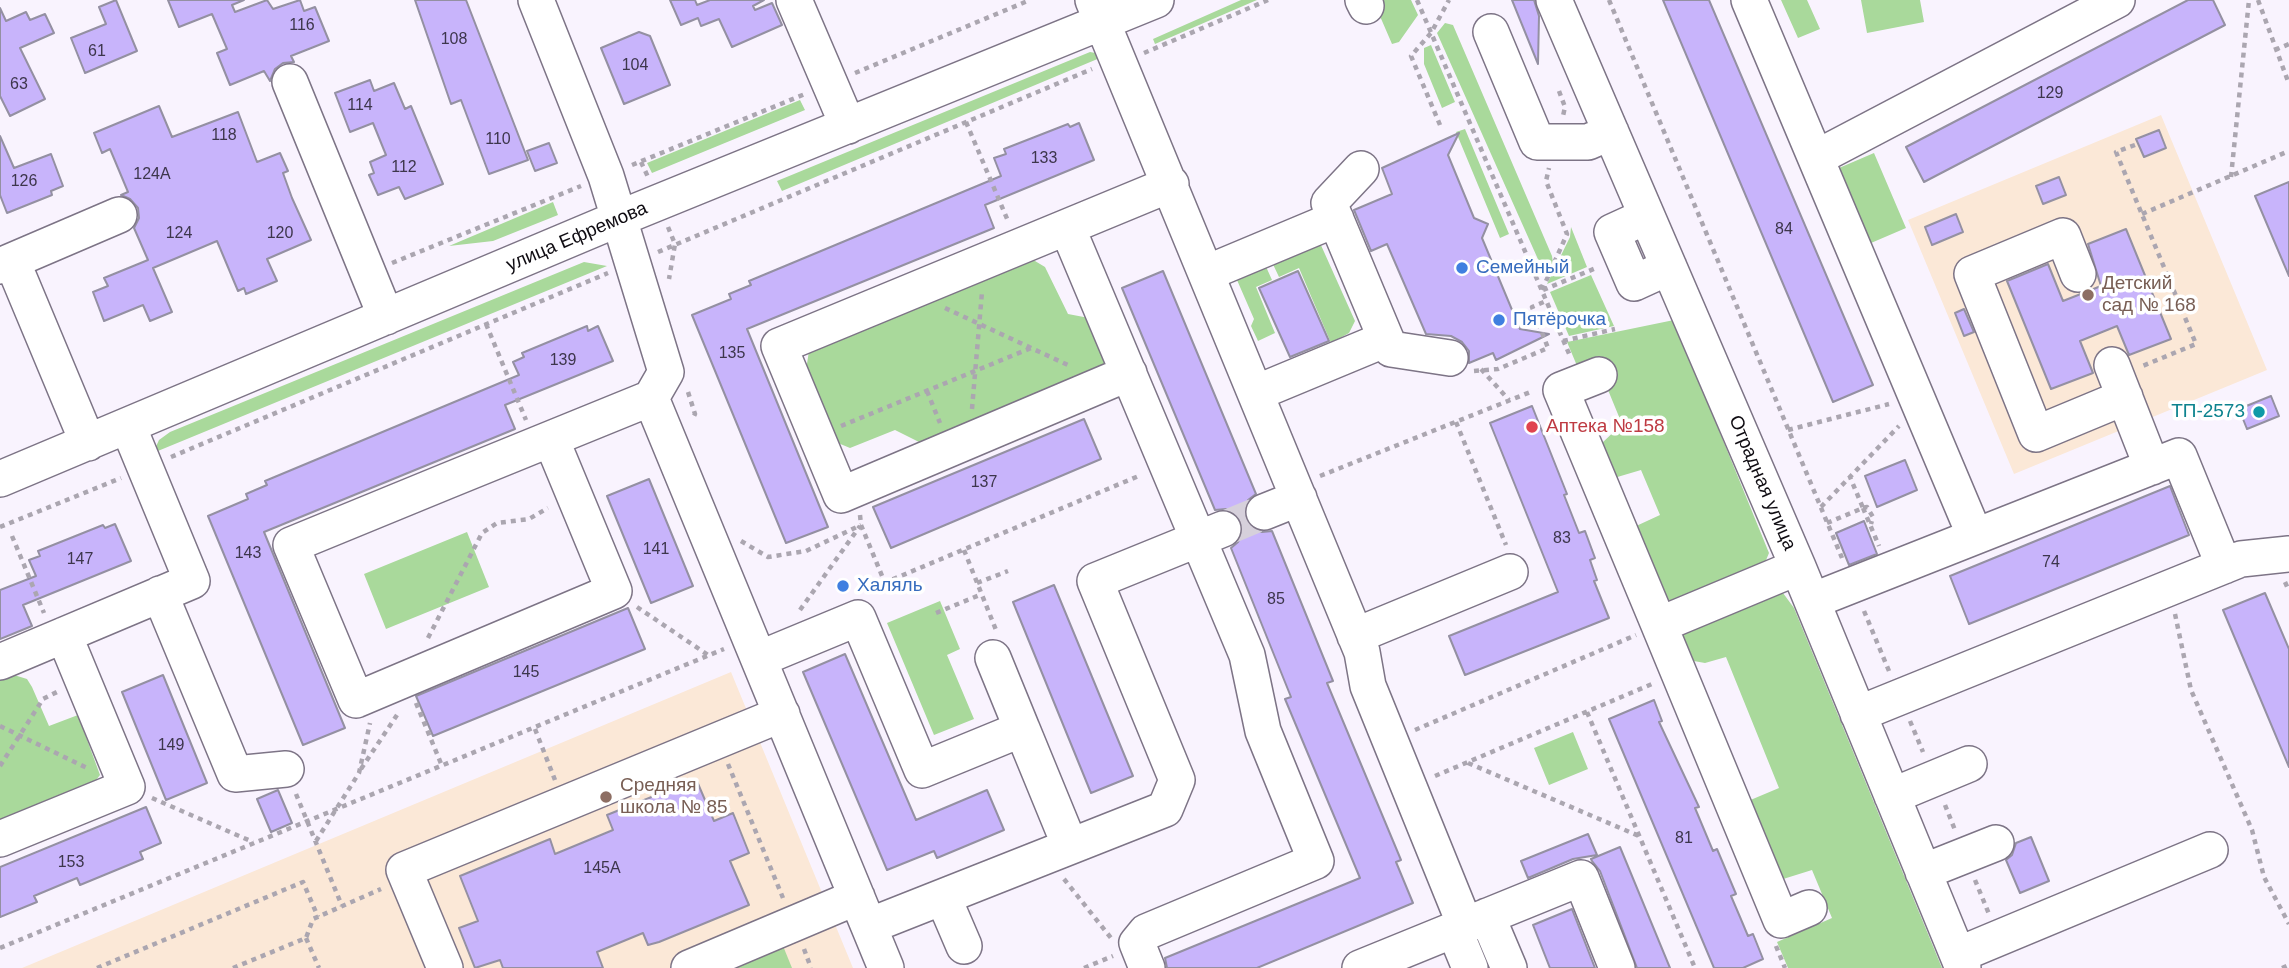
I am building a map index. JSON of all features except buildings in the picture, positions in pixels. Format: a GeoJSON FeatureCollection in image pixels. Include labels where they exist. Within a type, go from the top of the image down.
{"type":"FeatureCollection","features":[{"type":"Feature","properties":{"kind":"street"},"geometry":{"type":"LineString","coordinates":[[536,0],[606,176],[666,372],[651,398],[292,545],[356,700],[409,686],[614,591],[569,484],[544,442]]}},
{"type":"Feature","properties":{"kind":"street"},"geometry":{"type":"LineString","coordinates":[[794,0],[848,125]]}},
{"type":"Feature","properties":{"kind":"street","name":"улица Ефремова"},"geometry":{"type":"LineString","coordinates":[[0,479],[848,125],[1098,11],[1157,0]]}},
{"type":"Feature","properties":{"kind":"street","name":"Отрадная улица"},"geometry":{"type":"LineString","coordinates":[[1554,0],[1798,567],[1960,962]]}},
{"type":"Feature","properties":{"kind":"street"},"geometry":{"type":"LineString","coordinates":[[1749,0],[1975,536]]}},
{"type":"Feature","properties":{"kind":"street"},"geometry":{"type":"LineString","coordinates":[[1816,158],[2118,0]]}},
{"type":"Feature","properties":{"kind":"street"},"geometry":{"type":"LineString","coordinates":[[1098,11],[1355,636],[1368,686],[1409,787],[1469,923],[1508,968]]}},
{"type":"Feature","properties":{"kind":"street"},"geometry":{"type":"LineString","coordinates":[[1491,32],[1536,142],[1588,142],[1611,132]]}},
{"type":"Feature","properties":{"kind":"street"},"geometry":{"type":"LineString","coordinates":[[290,82],[387,317]]}},
{"type":"Feature","properties":{"kind":"street"},"geometry":{"type":"LineString","coordinates":[[1361,169],[1329,202],[1386,340],[1391,349],[1465,363]]}},
{"type":"Feature","properties":{"kind":"street"},"geometry":{"type":"LineString","coordinates":[[1118,378],[841,495],[779,346],[1171,184]]}},
{"type":"Feature","properties":{"kind":"street"},"geometry":{"type":"LineString","coordinates":[[88,443],[6,264],[119,215]]}},
{"type":"Feature","properties":{"kind":"street"},"geometry":{"type":"LineString","coordinates":[[1647,216],[1612,232],[1634,283],[1669,267]]}},
{"type":"Feature","properties":{"kind":"street"},"geometry":{"type":"LineString","coordinates":[[1207,273],[1336,219]]}},
{"type":"Feature","properties":{"kind":"street"},"geometry":{"type":"LineString","coordinates":[[1067,227],[1118,378],[1211,534],[1247,655],[1263,731],[1316,861],[1146,932],[1137,943],[1147,968]]}},
{"type":"Feature","properties":{"kind":"street"},"geometry":{"type":"LineString","coordinates":[[2078,274],[2063,236],[1972,274],[2036,434],[2118,380],[2152,467]]}},
{"type":"Feature","properties":{"kind":"street"},"geometry":{"type":"LineString","coordinates":[[1256,393],[1386,340]]}},
{"type":"Feature","properties":{"kind":"street"},"geometry":{"type":"LineString","coordinates":[[1590,378],[1561,390],[1781,920],[1809,908]]}},
{"type":"Feature","properties":{"kind":"street"},"geometry":{"type":"LineString","coordinates":[[651,398],[886,968]]}},
{"type":"Feature","properties":{"kind":"street"},"geometry":{"type":"LineString","coordinates":[[0,662],[192,580],[128,426]]}},
{"type":"Feature","properties":{"kind":"street"},"geometry":{"type":"LineString","coordinates":[[1812,601],[2179,456],[2224,566]]}},
{"type":"Feature","properties":{"kind":"street"},"geometry":{"type":"LineString","coordinates":[[1264,512],[1296,492]]}},
{"type":"Feature","properties":{"kind":"street"},"geometry":{"type":"LineString","coordinates":[[689,968],[794,924],[943,897],[1165,809],[1177,780],[1095,581],[1211,534]]}},
{"type":"Feature","properties":{"kind":"street"},"geometry":{"type":"LineString","coordinates":[[1858,714],[2241,559],[2288,556]]}},
{"type":"Feature","properties":{"kind":"street"},"geometry":{"type":"LineString","coordinates":[[1355,636],[1510,564]]}},
{"type":"Feature","properties":{"kind":"street"},"geometry":{"type":"LineString","coordinates":[[1659,625],[1798,567]]}},
{"type":"Feature","properties":{"kind":"street"},"geometry":{"type":"LineString","coordinates":[[160,594],[235,774],[286,769]]}},
{"type":"Feature","properties":{"kind":"street"},"geometry":{"type":"LineString","coordinates":[[755,649],[858,618],[922,769],[1022,729]]}},
{"type":"Feature","properties":{"kind":"street"},"geometry":{"type":"LineString","coordinates":[[0,839],[127,787],[83,681],[60,637]]}},
{"type":"Feature","properties":{"kind":"street"},"geometry":{"type":"LineString","coordinates":[[993,658],[1022,729],[1058,850]]}},
{"type":"Feature","properties":{"kind":"street"},"geometry":{"type":"LineString","coordinates":[[445,968],[404,870],[782,714]]}},
{"type":"Feature","properties":{"kind":"street"},"geometry":{"type":"LineString","coordinates":[[1892,796],[1969,764]]}},
{"type":"Feature","properties":{"kind":"street"},"geometry":{"type":"LineString","coordinates":[[1923,872],[1980,849]]}},
{"type":"Feature","properties":{"kind":"street"},"geometry":{"type":"LineString","coordinates":[[1960,962],[1999,938],[2210,850]]}},
{"type":"Feature","properties":{"kind":"street"},"geometry":{"type":"LineString","coordinates":[[1360,968],[1581,878],[1618,968]]}},
{"type":"Feature","properties":{"kind":"street"},"geometry":{"type":"LineString","coordinates":[[943,897],[964,946]]}},
{"type":"Feature","properties":{"kind":"street"},"geometry":{"type":"LineString","coordinates":[[1469,923],[1470,968]]}},
{"type":"Feature","properties":{"kind":"path"},"geometry":{"type":"LineString","coordinates":[[368,272],[1030,0]]}},
{"type":"Feature","properties":{"kind":"path"},"geometry":{"type":"LineString","coordinates":[[0,527],[1097,67],[1120,63],[1268,0]]}},
{"type":"Feature","properties":{"kind":"path"},"geometry":{"type":"LineString","coordinates":[[1417,0],[1563,341],[1590,378]]}},
{"type":"Feature","properties":{"kind":"path"},"geometry":{"type":"LineString","coordinates":[[1440,125],[1411,56],[1431,33],[1449,0]]}},
{"type":"Feature","properties":{"kind":"path"},"geometry":{"type":"LineString","coordinates":[[1609,0],[1934,779],[1980,849],[1999,938]]}},
{"type":"Feature","properties":{"kind":"path"},"geometry":{"type":"LineString","coordinates":[[2231,177],[2249,0]]}},
{"type":"Feature","properties":{"kind":"path"},"geometry":{"type":"LineString","coordinates":[[2259,0],[2289,84]]}},
{"type":"Feature","properties":{"kind":"path"},"geometry":{"type":"LineString","coordinates":[[2275,50],[2289,44]]}},
{"type":"Feature","properties":{"kind":"path"},"geometry":{"type":"LineString","coordinates":[[1542,290],[1567,234],[1546,181],[1565,107]]}},
{"type":"Feature","properties":{"kind":"path"},"geometry":{"type":"LineString","coordinates":[[966,122],[1019,247]]}},
{"type":"Feature","properties":{"kind":"path"},"geometry":{"type":"LineString","coordinates":[[2118,380],[2196,344],[2116,152],[2134,145]]}},
{"type":"Feature","properties":{"kind":"path"},"geometry":{"type":"LineString","coordinates":[[2142,214],[2289,151]]}},
{"type":"Feature","properties":{"kind":"path"},"geometry":{"type":"LineString","coordinates":[[1542,290],[1623,257]]}},
{"type":"Feature","properties":{"kind":"path"},"geometry":{"type":"LineString","coordinates":[[970,441],[985,261]]}},
{"type":"Feature","properties":{"kind":"path"},"geometry":{"type":"LineString","coordinates":[[911,291],[1031,348],[1118,378]]}},
{"type":"Feature","properties":{"kind":"path"},"geometry":{"type":"LineString","coordinates":[[1465,363],[1498,369],[1548,348],[1532,307],[1546,301]]}},
{"type":"Feature","properties":{"kind":"path"},"geometry":{"type":"LineString","coordinates":[[486,324],[544,442]]}},
{"type":"Feature","properties":{"kind":"path"},"geometry":{"type":"LineString","coordinates":[[1563,341],[1615,329]]}},
{"type":"Feature","properties":{"kind":"path"},"geometry":{"type":"LineString","coordinates":[[816,436],[1031,348]]}},
{"type":"Feature","properties":{"kind":"path"},"geometry":{"type":"LineString","coordinates":[[1465,363],[1509,400]]}},
{"type":"Feature","properties":{"kind":"path"},"geometry":{"type":"LineString","coordinates":[[1296,492],[1545,386]]}},
{"type":"Feature","properties":{"kind":"path"},"geometry":{"type":"LineString","coordinates":[[1788,429],[1891,404]]}},
{"type":"Feature","properties":{"kind":"path"},"geometry":{"type":"LineString","coordinates":[[1456,422],[1510,564]]}},
{"type":"Feature","properties":{"kind":"path"},"geometry":{"type":"LineString","coordinates":[[1821,507],[1901,424]]}},
{"type":"Feature","properties":{"kind":"path"},"geometry":{"type":"LineString","coordinates":[[862,593],[1167,464]]}},
{"type":"Feature","properties":{"kind":"path"},"geometry":{"type":"LineString","coordinates":[[1850,477],[1863,508]]}},
{"type":"Feature","properties":{"kind":"path"},"geometry":{"type":"LineString","coordinates":[[316,841],[409,686],[482,533],[497,523],[529,519],[545,512],[569,484]]}},
{"type":"Feature","properties":{"kind":"path"},"geometry":{"type":"LineString","coordinates":[[858,488],[861,525],[885,583]]}},
{"type":"Feature","properties":{"kind":"path"},"geometry":{"type":"LineString","coordinates":[[1827,523],[1867,507],[1873,517],[1870,524],[1889,570]]}},
{"type":"Feature","properties":{"kind":"path"},"geometry":{"type":"LineString","coordinates":[[739,540],[768,558],[806,551],[861,525]]}},
{"type":"Feature","properties":{"kind":"path"},"geometry":{"type":"LineString","coordinates":[[792,621],[861,525]]}},
{"type":"Feature","properties":{"kind":"path"},"geometry":{"type":"LineString","coordinates":[[12,536],[60,637]]}},
{"type":"Feature","properties":{"kind":"path"},"geometry":{"type":"LineString","coordinates":[[977,583],[1008,571]]}},
{"type":"Feature","properties":{"kind":"path"},"geometry":{"type":"LineString","coordinates":[[2169,588],[2191,690],[2252,830],[2264,877],[2289,924]]}},
{"type":"Feature","properties":{"kind":"path"},"geometry":{"type":"LineString","coordinates":[[614,591],[709,656]]}},
{"type":"Feature","properties":{"kind":"path"},"geometry":{"type":"LineString","coordinates":[[936,613],[982,594]]}},
{"type":"Feature","properties":{"kind":"path"},"geometry":{"type":"LineString","coordinates":[[1391,740],[1659,625]]}},
{"type":"Feature","properties":{"kind":"path"},"geometry":{"type":"LineString","coordinates":[[0,948],[709,656],[755,649]]}},
{"type":"Feature","properties":{"kind":"path"},"geometry":{"type":"LineString","coordinates":[[1409,787],[1679,673]]}},
{"type":"Feature","properties":{"kind":"path"},"geometry":{"type":"LineString","coordinates":[[0,766],[43,699],[83,681]]}},
{"type":"Feature","properties":{"kind":"path"},"geometry":{"type":"LineString","coordinates":[[409,686],[442,766]]}},
{"type":"Feature","properties":{"kind":"path"},"geometry":{"type":"LineString","coordinates":[[359,773],[370,732],[369,695]]}},
{"type":"Feature","properties":{"kind":"path"},"geometry":{"type":"LineString","coordinates":[[1587,712],[1695,968]]}},
{"type":"Feature","properties":{"kind":"path"},"geometry":{"type":"LineString","coordinates":[[535,729],[564,804]]}},
{"type":"Feature","properties":{"kind":"path"},"geometry":{"type":"LineString","coordinates":[[718,741],[811,968]]}},
{"type":"Feature","properties":{"kind":"path"},"geometry":{"type":"LineString","coordinates":[[1467,762],[1639,836]]}},
{"type":"Feature","properties":{"kind":"path"},"geometry":{"type":"LineString","coordinates":[[286,769],[342,906]]}},
{"type":"Feature","properties":{"kind":"path"},"geometry":{"type":"LineString","coordinates":[[1058,850],[1114,942]]}},
{"type":"Feature","properties":{"kind":"path"},"geometry":{"type":"LineString","coordinates":[[319,968],[306,938],[313,919],[408,878]]}},
{"type":"Feature","properties":{"kind":"path"},"geometry":{"type":"LineString","coordinates":[[97,968],[303,882],[317,917]]}},
{"type":"Feature","properties":{"kind":"path"},"geometry":{"type":"LineString","coordinates":[[233,968],[306,938]]}},
{"type":"Feature","properties":{"kind":"path"},"geometry":{"type":"LineString","coordinates":[[2283,968],[2289,965]]}},
{"type":"Feature","properties":{"kind":"shaded area","name":"Детский сад № 168"},"geometry":{"type":"Polygon","coordinates":[[[2161,115],[2267,370],[2014,474],[1908,220],[2161,115]]]}},
{"type":"Feature","properties":{"kind":"shaded area","name":"Средняя школа № 85"},"geometry":{"type":"Polygon","coordinates":[[[731,672],[853,968],[22,968],[731,672]]]}},
{"type":"Feature","properties":{"kind":"green space"},"geometry":{"type":"Polygon","coordinates":[[[1241,0],[1257,0],[1155,44],[1153,39],[1241,0]]]}},
{"type":"Feature","properties":{"kind":"green space"},"geometry":{"type":"Polygon","coordinates":[[[1373,0],[1411,0],[1418,15],[1399,42],[1392,44],[1373,0]]]}},
{"type":"Feature","properties":{"kind":"green space"},"geometry":{"type":"Polygon","coordinates":[[[1781,0],[1807,0],[1820,29],[1798,38],[1781,0]]]}},
{"type":"Feature","properties":{"kind":"green space"},"geometry":{"type":"Polygon","coordinates":[[[1861,0],[1920,0],[1924,22],[1867,33],[1861,0]]]}},
{"type":"Feature","properties":{"kind":"green space"},"geometry":{"type":"Polygon","coordinates":[[[1445,23],[1453,25],[1552,256],[1553,263],[1548,269],[1541,266],[1437,33],[1445,23]]]}},
{"type":"Feature","properties":{"kind":"green space"},"geometry":{"type":"Polygon","coordinates":[[[1431,45],[1455,102],[1442,108],[1424,64],[1424,48],[1431,45]]]}},
{"type":"Feature","properties":{"kind":"green space"},"geometry":{"type":"Polygon","coordinates":[[[1090,52],[1107,55],[782,191],[777,181],[1090,52]]]}},
{"type":"Feature","properties":{"kind":"green space"},"geometry":{"type":"Polygon","coordinates":[[[800,100],[805,110],[652,173],[647,163],[800,100]]]}},
{"type":"Feature","properties":{"kind":"green space"},"geometry":{"type":"Polygon","coordinates":[[[1465,129],[1509,234],[1500,238],[1456,132],[1465,129]]]}},
{"type":"Feature","properties":{"kind":"green space"},"geometry":{"type":"Polygon","coordinates":[[[1874,153],[1906,228],[1871,243],[1839,168],[1874,153]]]}},
{"type":"Feature","properties":{"kind":"green space"},"geometry":{"type":"Polygon","coordinates":[[[553,202],[558,215],[493,241],[449,246],[553,202]]]}},
{"type":"Feature","properties":{"kind":"green space"},"geometry":{"type":"Polygon","coordinates":[[[1571,227],[1587,267],[1547,284],[1570,237],[1571,227]]]}},
{"type":"Feature","properties":{"kind":"green space"},"geometry":{"type":"Polygon","coordinates":[[[1320,243],[1355,321],[1349,333],[1331,343],[1299,268],[1279,277],[1270,258],[1320,243]]]}},
{"type":"Feature","properties":{"kind":"green space"},"geometry":{"type":"Polygon","coordinates":[[[1030,258],[1045,267],[1068,314],[1089,318],[1110,364],[923,444],[895,430],[850,448],[838,443],[806,370],[809,351],[1030,258]]]}},
{"type":"Feature","properties":{"kind":"green space"},"geometry":{"type":"Polygon","coordinates":[[[1263,260],[1272,280],[1256,287],[1275,333],[1258,341],[1251,326],[1254,319],[1237,280],[1238,275],[1263,260]]]}},
{"type":"Feature","properties":{"kind":"green space"},"geometry":{"type":"Polygon","coordinates":[[[584,262],[607,266],[153,453],[159,440],[170,432],[584,262]]]}},
{"type":"Feature","properties":{"kind":"green space"},"geometry":{"type":"Polygon","coordinates":[[[1591,275],[1614,326],[1569,336],[1550,292],[1591,275]]]}},
{"type":"Feature","properties":{"kind":"green space"},"geometry":{"type":"Polygon","coordinates":[[[1674,320],[1769,553],[1764,565],[1673,603],[1665,600],[1634,527],[1660,515],[1641,470],[1614,478],[1602,443],[1622,424],[1601,373],[1583,380],[1567,342],[1674,320]]]}},
{"type":"Feature","properties":{"kind":"green space"},"geometry":{"type":"Polygon","coordinates":[[[467,532],[489,587],[386,629],[364,574],[467,532]]]}},
{"type":"Feature","properties":{"kind":"green space"},"geometry":{"type":"Polygon","coordinates":[[[1774,590],[1783,593],[1794,608],[1942,968],[1788,968],[1777,942],[1832,918],[1812,870],[1780,880],[1741,804],[1779,788],[1726,657],[1705,663],[1688,660],[1680,632],[1774,590]]]}},
{"type":"Feature","properties":{"kind":"green space"},"geometry":{"type":"Polygon","coordinates":[[[940,601],[960,649],[947,655],[974,719],[934,735],[887,623],[940,601]]]}},
{"type":"Feature","properties":{"kind":"green space"},"geometry":{"type":"Polygon","coordinates":[[[14,675],[27,679],[49,726],[78,715],[100,775],[93,784],[0,821],[0,678],[14,675]]]}},
{"type":"Feature","properties":{"kind":"green space"},"geometry":{"type":"Polygon","coordinates":[[[1573,732],[1588,769],[1549,785],[1534,748],[1573,732]]]}},
{"type":"Feature","properties":{"kind":"green space"},"geometry":{"type":"Polygon","coordinates":[[[781,941],[792,968],[717,968],[781,941]]]}},
{"type":"Feature","properties":{"kind":"tunnel"},"geometry":{"type":"LineString","coordinates":[[1223,529],[1264,512]]}},
{"type":"Feature","properties":{"kind":"place","name":"Семейный"},"geometry":{"type":"Point","coordinates":[1462,268]}},
{"type":"Feature","properties":{"kind":"place","name":"Детский сад № 168"},"geometry":{"type":"Point","coordinates":[2088,295]}},
{"type":"Feature","properties":{"kind":"place","name":"Пятёрочка"},"geometry":{"type":"Point","coordinates":[1499,320]}},
{"type":"Feature","properties":{"kind":"place","name":"ТП-2573"},"geometry":{"type":"Point","coordinates":[2259,412]}},
{"type":"Feature","properties":{"kind":"place","name":"Аптека №158"},"geometry":{"type":"Point","coordinates":[1532,427]}},
{"type":"Feature","properties":{"kind":"place","name":"Халяль"},"geometry":{"type":"Point","coordinates":[843,586]}},
{"type":"Feature","properties":{"kind":"place","name":"Средняя школа № 85"},"geometry":{"type":"Point","coordinates":[606,797]}}]}
